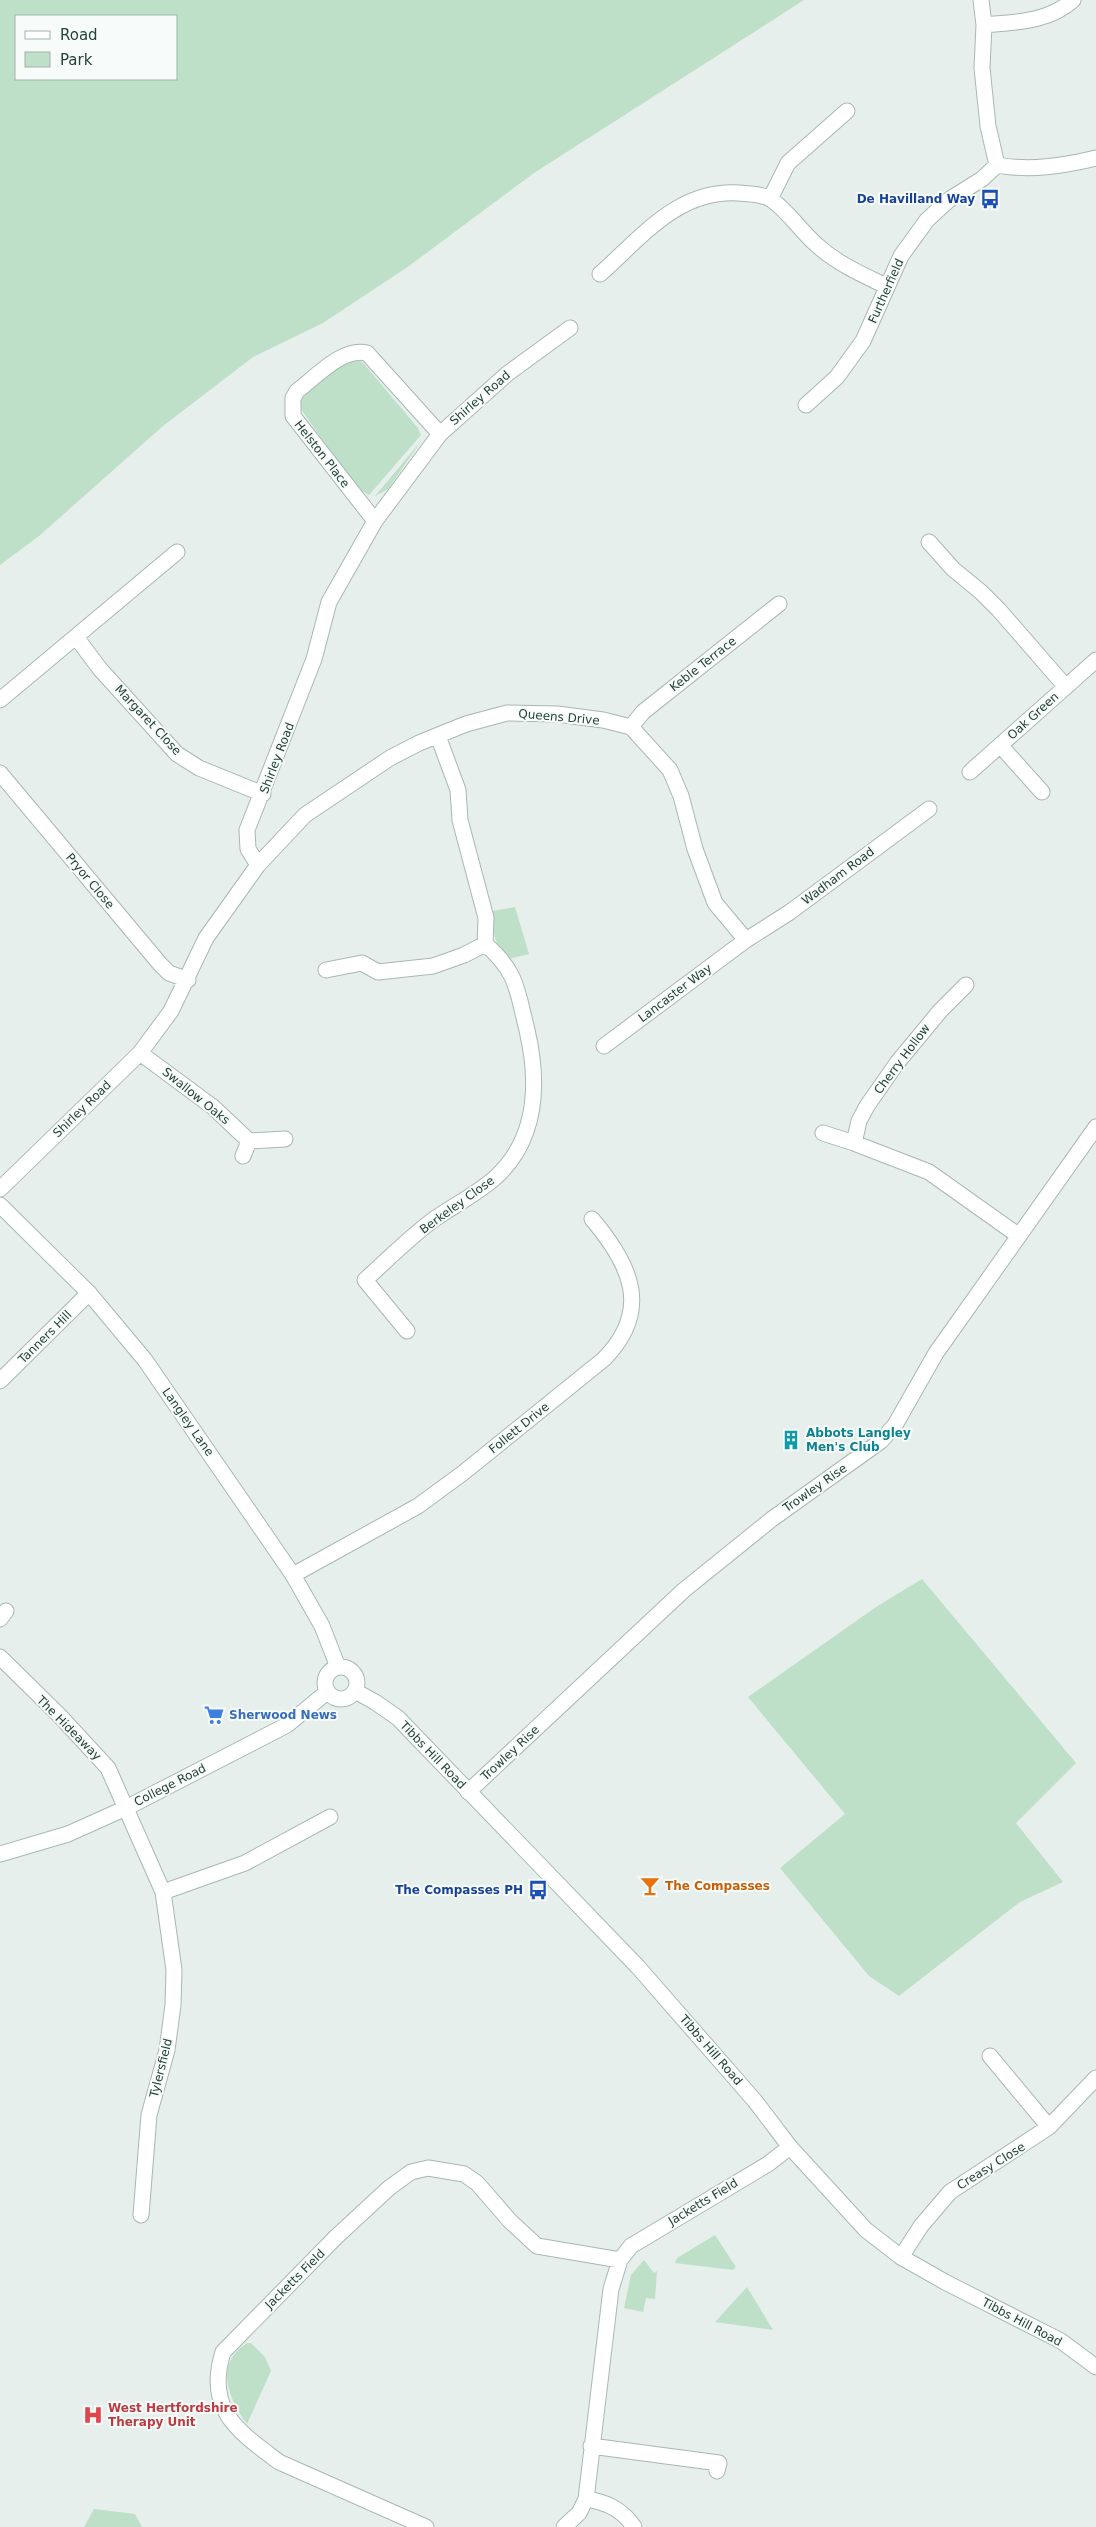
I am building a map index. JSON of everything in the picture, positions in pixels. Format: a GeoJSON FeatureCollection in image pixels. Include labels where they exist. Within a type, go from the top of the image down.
{"type":"FeatureCollection","features":[{"type":"Feature","properties":{"kind":"street"},"geometry":{"type":"LineString","coordinates":[[981,0],[984,25],[982,68],[988,126],[997,165],[1015,168],[1064,166],[1096,158]]}},
{"type":"Feature","properties":{"kind":"street"},"geometry":{"type":"LineString","coordinates":[[984,25],[1042,19],[1062,10],[1073,0]]}},
{"type":"Feature","properties":{"kind":"street"},"geometry":{"type":"LineString","coordinates":[[770,199],[788,164],[847,111]]}},
{"type":"Feature","properties":{"kind":"street","name":"Furtherfield"},"geometry":{"type":"LineString","coordinates":[[806,405],[838,377],[864,341],[880,308],[886,286],[901,256],[927,220],[950,199],[982,179],[997,165]]}},
{"type":"Feature","properties":{"kind":"street"},"geometry":{"type":"LineString","coordinates":[[600,274],[674,209],[688,200],[722,192],[752,194],[770,199],[783,209],[817,246],[854,271],[886,286]]}},
{"type":"Feature","properties":{"kind":"street","name":"Shirley Road"},"geometry":{"type":"LineString","coordinates":[[0,1189],[140,1053],[171,1011],[188,980],[206,938],[258,865],[248,849],[247,830],[263,794],[314,659],[329,602],[375,521],[440,434],[507,374],[570,328]]}},
{"type":"Feature","properties":{"kind":"street","name":"Helston Place"},"geometry":{"type":"LineString","coordinates":[[375,521],[293,416],[293,398],[297,391],[342,357],[359,351],[367,354],[440,434]]}},
{"type":"Feature","properties":{"kind":"street"},"geometry":{"type":"LineString","coordinates":[[929,542],[952,569],[994,605],[1066,687]]}},
{"type":"Feature","properties":{"kind":"street"},"geometry":{"type":"LineString","coordinates":[[0,700],[177,552]]}},
{"type":"Feature","properties":{"kind":"street","name":"Keble Terrace"},"geometry":{"type":"LineString","coordinates":[[631,727],[643,712],[778,604]]}},
{"type":"Feature","properties":{"kind":"street","name":"Margaret Close"},"geometry":{"type":"LineString","coordinates":[[76,637],[100,669],[177,754],[199,768],[263,794]]}},
{"type":"Feature","properties":{"kind":"street","name":"Oak Green"},"geometry":{"type":"LineString","coordinates":[[970,772],[1096,660]]}},
{"type":"Feature","properties":{"kind":"street","name":"Queens Drive"},"geometry":{"type":"LineString","coordinates":[[258,865],[305,815],[390,758],[466,724],[507,713],[557,714],[603,720],[631,727]]}},
{"type":"Feature","properties":{"kind":"street"},"geometry":{"type":"LineString","coordinates":[[631,727],[670,770],[681,796],[695,849],[715,903],[746,940]]}},
{"type":"Feature","properties":{"kind":"street"},"geometry":{"type":"LineString","coordinates":[[326,970],[362,963],[378,972],[432,966],[464,955],[485,944],[486,918],[460,820],[458,790],[438,736]]}},
{"type":"Feature","properties":{"kind":"street"},"geometry":{"type":"LineString","coordinates":[[1000,745],[1042,792]]}},
{"type":"Feature","properties":{"kind":"street","name":"Pryor Close"},"geometry":{"type":"LineString","coordinates":[[0,773],[160,964],[169,973],[188,980]]}},
{"type":"Feature","properties":{"kind":"street","name":"Wadham Road"},"geometry":{"type":"LineString","coordinates":[[746,940],[790,912],[929,809]]}},
{"type":"Feature","properties":{"kind":"street","name":"Lancaster Way"},"geometry":{"type":"LineString","coordinates":[[604,1046],[746,940]]}},
{"type":"Feature","properties":{"kind":"street","name":"Berkeley Close"},"geometry":{"type":"LineString","coordinates":[[408,1330],[365,1280],[432,1221],[494,1178],[520,1147],[530,1123],[534,1095],[533,1062],[516,984],[507,964],[485,944]]}},
{"type":"Feature","properties":{"kind":"street","name":"Cherry Hollow"},"geometry":{"type":"LineString","coordinates":[[854,1144],[859,1122],[867,1106],[897,1062],[940,1011],[966,985]]}},
{"type":"Feature","properties":{"kind":"street","name":"Swallow Oaks"},"geometry":{"type":"LineString","coordinates":[[140,1053],[175,1077],[213,1107],[249,1141]]}},
{"type":"Feature","properties":{"kind":"street","name":"Trowley Rise"},"geometry":{"type":"LineString","coordinates":[[468,1792],[684,1590],[772,1519],[881,1440],[895,1425],[936,1353],[1096,1127]]}},
{"type":"Feature","properties":{"kind":"street"},"geometry":{"type":"LineString","coordinates":[[823,1133],[929,1172],[1019,1236]]}},
{"type":"Feature","properties":{"kind":"street"},"geometry":{"type":"LineString","coordinates":[[243,1156],[249,1141],[285,1139]]}},
{"type":"Feature","properties":{"kind":"street","name":"Langley Lane"},"geometry":{"type":"LineString","coordinates":[[0,1205],[89,1293],[145,1360],[293,1575],[322,1626],[338,1667]]}},
{"type":"Feature","properties":{"kind":"street","name":"Follett Drive"},"geometry":{"type":"LineString","coordinates":[[293,1575],[418,1506],[463,1474],[604,1359],[617,1346],[631,1316],[630,1282],[626,1267],[613,1246],[592,1219]]}},
{"type":"Feature","properties":{"kind":"street","name":"Tanners Hill"},"geometry":{"type":"LineString","coordinates":[[0,1381],[89,1293]]}},
{"type":"Feature","properties":{"kind":"street","name":"The Hideaway"},"geometry":{"type":"LineString","coordinates":[[0,1657],[101,1759],[116,1784],[126,1808]]}},
{"type":"Feature","properties":{"kind":"street"},"geometry":{"type":"LineString","coordinates":[[338,1667],[353,1671],[357,1681],[355,1691],[347,1699],[341,1700],[330,1696],[327,1692],[326,1676],[338,1667]]}},
{"type":"Feature","properties":{"kind":"street","name":"Tibbs Hill Road"},"geometry":{"type":"LineString","coordinates":[[355,1691],[398,1718],[644,1974],[755,2100],[790,2147],[866,2230],[902,2257],[945,2282],[1061,2341],[1096,2367]]}},
{"type":"Feature","properties":{"kind":"street","name":"College Road"},"geometry":{"type":"LineString","coordinates":[[0,1854],[68,1834],[126,1808],[287,1725],[327,1692]]}},
{"type":"Feature","properties":{"kind":"street","name":"Tylersfield"},"geometry":{"type":"LineString","coordinates":[[126,1808],[163,1892],[174,1970],[173,2005],[167,2050],[149,2115],[141,2215]]}},
{"type":"Feature","properties":{"kind":"street"},"geometry":{"type":"LineString","coordinates":[[163,1892],[245,1863],[330,1817]]}},
{"type":"Feature","properties":{"kind":"street"},"geometry":{"type":"LineString","coordinates":[[990,2056],[1049,2127]]}},
{"type":"Feature","properties":{"kind":"street","name":"Creasy Close"},"geometry":{"type":"LineString","coordinates":[[902,2257],[920,2226],[950,2192],[1049,2127],[1096,2078]]}},
{"type":"Feature","properties":{"kind":"street","name":"Jacketts Field"},"geometry":{"type":"LineString","coordinates":[[564,2527],[578,2514],[586,2499],[611,2289],[620,2260],[631,2246],[768,2164],[790,2147]]}},
{"type":"Feature","properties":{"kind":"street","name":"Jacketts Field"},"geometry":{"type":"LineString","coordinates":[[426,2527],[279,2462],[239,2430],[224,2411],[217,2394],[217,2371],[223,2352],[336,2237],[389,2188],[411,2172],[428,2168],[464,2174],[477,2183],[510,2221],[537,2246],[620,2260]]}},
{"type":"Feature","properties":{"kind":"street"},"geometry":{"type":"LineString","coordinates":[[591,2446],[719,2463],[717,2471]]}},
{"type":"Feature","properties":{"kind":"street"},"geometry":{"type":"LineString","coordinates":[[586,2499],[605,2502],[618,2510],[634,2527]]}},
{"type":"Feature","properties":{"kind":"green space"},"geometry":{"type":"Polygon","coordinates":[[[0,0],[804,0],[534,173],[409,266],[323,323],[253,357],[163,426],[39,536],[0,565],[0,0]]]}},
{"type":"Feature","properties":{"kind":"green space"},"geometry":{"type":"Polygon","coordinates":[[[347,359],[359,360],[364,364],[418,428],[421,435],[369,495],[356,487],[300,408],[302,398],[347,359]]]}},
{"type":"Feature","properties":{"kind":"green space"},"geometry":{"type":"Polygon","coordinates":[[[422,440],[388,489],[375,496],[422,440]]]}},
{"type":"Feature","properties":{"kind":"green space"},"geometry":{"type":"Polygon","coordinates":[[[515,907],[529,954],[508,959],[496,942],[493,911],[515,907]]]}},
{"type":"Feature","properties":{"kind":"green space"},"geometry":{"type":"Polygon","coordinates":[[[922,1579],[1076,1763],[1016,1823],[1063,1882],[1020,1902],[899,1996],[869,1976],[780,1868],[845,1814],[748,1697],[876,1607],[922,1579]]]}},
{"type":"Feature","properties":{"kind":"green space"},"geometry":{"type":"Polygon","coordinates":[[[715,2235],[736,2267],[733,2270],[675,2263],[677,2258],[715,2235]]]}},
{"type":"Feature","properties":{"kind":"green space"},"geometry":{"type":"Polygon","coordinates":[[[644,2260],[654,2273],[657,2271],[655,2299],[646,2298],[643,2312],[624,2308],[631,2275],[644,2260]]]}},
{"type":"Feature","properties":{"kind":"green space"},"geometry":{"type":"Polygon","coordinates":[[[747,2287],[773,2330],[715,2322],[747,2287]]]}},
{"type":"Feature","properties":{"kind":"green space"},"geometry":{"type":"Polygon","coordinates":[[[247,2343],[251,2343],[265,2357],[271,2371],[247,2424],[234,2404],[230,2393],[227,2371],[230,2361],[237,2351],[247,2343]]]}},
{"type":"Feature","properties":{"kind":"green space"},"geometry":{"type":"Polygon","coordinates":[[[94,2509],[135,2514],[142,2527],[84,2527],[94,2509]]]}},
{"type":"Feature","properties":{"kind":"place","name":"De Havilland Way"},"geometry":{"type":"Point","coordinates":[990,199]}},
{"type":"Feature","properties":{"kind":"place","name":"Abbots Langley Men's Club"},"geometry":{"type":"Point","coordinates":[791,1440]}},
{"type":"Feature","properties":{"kind":"place","name":"Sherwood News"},"geometry":{"type":"Point","coordinates":[214,1715]}},
{"type":"Feature","properties":{"kind":"place","name":"The Compasses"},"geometry":{"type":"Point","coordinates":[650,1886]}},
{"type":"Feature","properties":{"kind":"place","name":"The Compasses PH"},"geometry":{"type":"Point","coordinates":[538,1890]}},
{"type":"Feature","properties":{"kind":"place","name":"West Hertfordshire Therapy Unit"},"geometry":{"type":"Point","coordinates":[93,2415]}}]}
